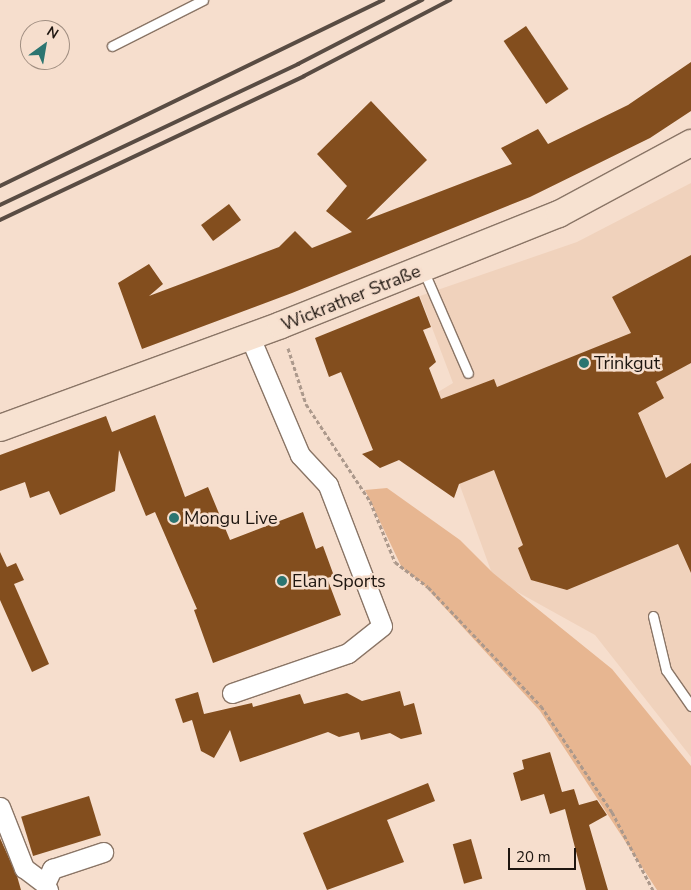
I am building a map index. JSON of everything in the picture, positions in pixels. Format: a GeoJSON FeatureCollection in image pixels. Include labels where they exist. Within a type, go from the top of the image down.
{"type":"FeatureCollection","features":[{"type":"Feature","properties":{"kind":"main road","name":"Wickrather Straße"},"geometry":{"type":"LineString","coordinates":[[0,428],[282,325],[559,214],[691,143]]}},
{"type":"Feature","properties":{"kind":"street"},"geometry":{"type":"LineString","coordinates":[[232,693],[348,653],[382,626],[328,485],[300,455],[250,337]]}},
{"type":"Feature","properties":{"kind":"street"},"geometry":{"type":"LineString","coordinates":[[0,807],[24,868],[46,887],[52,869],[103,852]]}},
{"type":"Feature","properties":{"kind":"lane"},"geometry":{"type":"LineString","coordinates":[[112,46],[203,0]]}},
{"type":"Feature","properties":{"kind":"lane"},"geometry":{"type":"LineString","coordinates":[[423,269],[468,372]]}},
{"type":"Feature","properties":{"kind":"lane"},"geometry":{"type":"LineString","coordinates":[[654,616],[666,670],[691,706]]}},
{"type":"Feature","properties":{"kind":"path"},"geometry":{"type":"LineString","coordinates":[[282,325],[306,404],[370,502],[395,562],[428,587],[541,706],[612,812],[653,890]]}},
{"type":"Feature","properties":{"kind":"shaded area"},"geometry":{"type":"Polygon","coordinates":[[[691,183],[691,757],[595,635],[494,579],[428,398],[453,383],[420,296],[577,242],[691,183]]]}},
{"type":"Feature","properties":{"kind":"shaded area"},"geometry":{"type":"Polygon","coordinates":[[[387,488],[460,540],[493,573],[612,669],[691,766],[691,890],[657,890],[540,711],[422,583],[402,568],[365,490],[387,488]]]}},
{"type":"Feature","properties":{"kind":"building"},"geometry":{"type":"Polygon","coordinates":[[[526,26],[568,89],[546,104],[504,41],[526,26]]]}},
{"type":"Feature","properties":{"kind":"building"},"geometry":{"type":"Polygon","coordinates":[[[691,62],[691,111],[650,138],[530,197],[292,293],[142,349],[118,283],[149,264],[163,284],[149,296],[279,247],[295,231],[312,248],[352,232],[326,211],[347,186],[317,154],[371,101],[427,160],[366,220],[512,164],[501,148],[538,129],[548,144],[628,105],[691,62]]]}},
{"type":"Feature","properties":{"kind":"building"},"geometry":{"type":"Polygon","coordinates":[[[229,204],[241,220],[213,241],[201,225],[229,204]]]}},
{"type":"Feature","properties":{"kind":"building"},"geometry":{"type":"Polygon","coordinates":[[[691,255],[691,363],[656,382],[664,398],[638,413],[666,478],[691,463],[691,573],[678,544],[567,590],[531,580],[518,548],[523,545],[494,470],[459,484],[454,498],[399,460],[380,468],[362,454],[373,450],[341,372],[329,377],[315,338],[419,296],[431,327],[423,330],[436,362],[429,368],[441,399],[494,379],[497,387],[631,333],[612,297],[691,255]]]}},
{"type":"Feature","properties":{"kind":"building"},"geometry":{"type":"Polygon","coordinates":[[[155,415],[185,497],[208,487],[230,540],[303,512],[316,549],[323,546],[334,576],[327,578],[341,615],[213,663],[194,610],[197,609],[155,512],[146,516],[119,450],[115,491],[60,515],[49,491],[30,498],[25,482],[0,491],[0,455],[106,416],[112,432],[155,415]]]}},
{"type":"Feature","properties":{"kind":"building"},"geometry":{"type":"Polygon","coordinates":[[[0,552],[7,567],[16,563],[24,580],[14,584],[49,664],[32,672],[0,600],[0,552]]]}},
{"type":"Feature","properties":{"kind":"building"},"geometry":{"type":"Polygon","coordinates":[[[400,691],[404,706],[414,703],[422,734],[401,739],[390,733],[361,740],[359,732],[339,737],[328,732],[240,762],[230,730],[214,758],[201,751],[192,720],[183,723],[175,699],[198,692],[204,714],[252,703],[253,707],[300,694],[304,704],[347,693],[362,701],[400,691]]]}},
{"type":"Feature","properties":{"kind":"building"},"geometry":{"type":"Polygon","coordinates":[[[550,752],[562,792],[574,789],[579,805],[597,800],[607,815],[589,825],[608,890],[586,890],[565,809],[550,814],[544,794],[521,801],[513,773],[524,769],[522,760],[550,752]]]}},
{"type":"Feature","properties":{"kind":"building"},"geometry":{"type":"Polygon","coordinates":[[[428,783],[435,801],[387,820],[404,862],[327,890],[303,833],[428,783]]]}},
{"type":"Feature","properties":{"kind":"building"},"geometry":{"type":"Polygon","coordinates":[[[89,796],[101,835],[33,856],[21,817],[89,796]]]}},
{"type":"Feature","properties":{"kind":"building"},"geometry":{"type":"Polygon","coordinates":[[[0,838],[17,876],[21,890],[0,890],[0,838]]]}},
{"type":"Feature","properties":{"kind":"building"},"geometry":{"type":"Polygon","coordinates":[[[471,839],[482,878],[464,884],[453,844],[471,839]]]}},
{"type":"Feature","properties":{"kind":"railway"},"geometry":{"type":"LineString","coordinates":[[0,186],[383,0]]}},
{"type":"Feature","properties":{"kind":"railway"},"geometry":{"type":"LineString","coordinates":[[0,205],[298,64],[422,0]]}},
{"type":"Feature","properties":{"kind":"railway"},"geometry":{"type":"LineString","coordinates":[[0,220],[304,76],[450,0]]}},
{"type":"Feature","properties":{"kind":"place","name":"Trinkgut"},"geometry":{"type":"Point","coordinates":[584,363]}},
{"type":"Feature","properties":{"kind":"place","name":"Mongu Live"},"geometry":{"type":"Point","coordinates":[174,518]}},
{"type":"Feature","properties":{"kind":"place","name":"Elan Sports"},"geometry":{"type":"Point","coordinates":[282,581]}}]}
